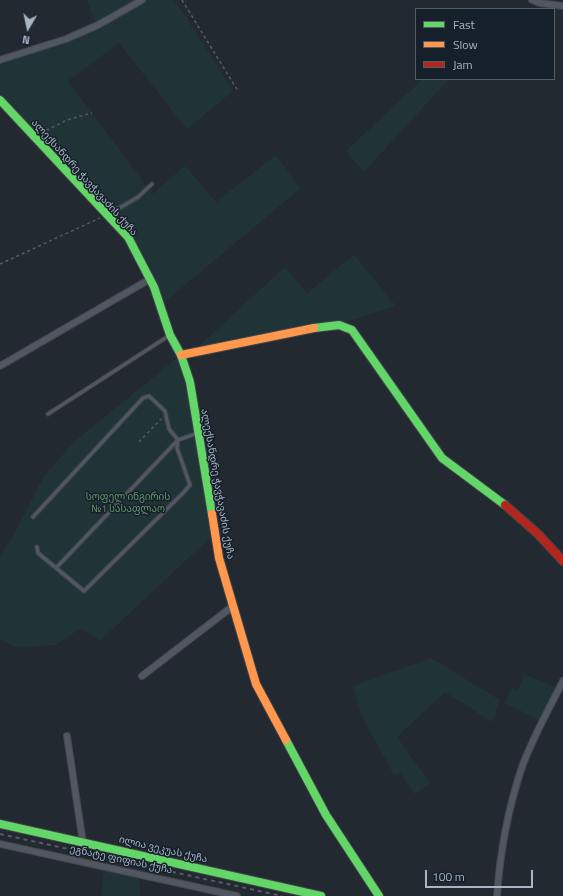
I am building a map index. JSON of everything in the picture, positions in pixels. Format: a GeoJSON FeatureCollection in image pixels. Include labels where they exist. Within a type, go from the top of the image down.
{"type":"FeatureCollection","features":[{"type":"Feature","properties":{"kind":"street"},"geometry":{"type":"LineString","coordinates":[[0,60],[66,39],[98,25],[142,0]]}},
{"type":"Feature","properties":{"kind":"street"},"geometry":{"type":"LineString","coordinates":[[532,0],[540,3],[563,6]]}},
{"type":"Feature","properties":{"kind":"street","name":"ალექსანდრე ჭავჭავაძის ქუჩა"},"geometry":{"type":"LineString","coordinates":[[0,100],[128,237],[154,287],[170,335],[181,354],[190,382],[219,558],[256,684],[326,815],[378,896]]}},
{"type":"Feature","properties":{"kind":"street"},"geometry":{"type":"LineString","coordinates":[[0,366],[150,279]]}},
{"type":"Feature","properties":{"kind":"street"},"geometry":{"type":"LineString","coordinates":[[181,354],[325,326],[338,324],[345,326],[352,330],[442,458],[510,510],[538,534],[563,561]]}},
{"type":"Feature","properties":{"kind":"street"},"geometry":{"type":"LineString","coordinates":[[142,676],[233,606]]}},
{"type":"Feature","properties":{"kind":"street"},"geometry":{"type":"LineString","coordinates":[[497,896],[504,834],[523,766],[546,713],[563,681]]}},
{"type":"Feature","properties":{"kind":"street"},"geometry":{"type":"LineString","coordinates":[[68,736],[83,843]]}},
{"type":"Feature","properties":{"kind":"street","name":"ილია ვეკუას ქუჩა"},"geometry":{"type":"LineString","coordinates":[[0,824],[321,896]]}},
{"type":"Feature","properties":{"kind":"street","name":"ეგნატე ფიფიას ქუჩა"},"geometry":{"type":"LineString","coordinates":[[0,844],[237,896]]}},
{"type":"Feature","properties":{"kind":"lane"},"geometry":{"type":"LineString","coordinates":[[108,215],[138,197],[152,184]]}},
{"type":"Feature","properties":{"kind":"lane"},"geometry":{"type":"LineString","coordinates":[[48,414],[170,335]]}},
{"type":"Feature","properties":{"kind":"lane"},"geometry":{"type":"LineString","coordinates":[[33,517],[143,398],[149,396],[165,410],[169,429],[178,440],[177,448],[190,485],[183,493],[84,591],[38,553],[37,547]]}},
{"type":"Feature","properties":{"kind":"lane"},"geometry":{"type":"LineString","coordinates":[[56,568],[178,440],[198,434]]}},
{"type":"Feature","properties":{"kind":"path"},"geometry":{"type":"LineString","coordinates":[[182,0],[238,92]]}},
{"type":"Feature","properties":{"kind":"path"},"geometry":{"type":"LineString","coordinates":[[34,136],[67,120],[92,113]]}},
{"type":"Feature","properties":{"kind":"path"},"geometry":{"type":"LineString","coordinates":[[0,264],[108,215]]}},
{"type":"Feature","properties":{"kind":"path"},"geometry":{"type":"LineString","coordinates":[[139,442],[166,416]]}},
{"type":"Feature","properties":{"kind":"green space"},"geometry":{"type":"Polygon","coordinates":[[[87,0],[174,0],[233,91],[187,129],[119,43],[68,81],[152,194],[185,166],[216,202],[276,155],[301,188],[160,306],[128,237],[0,100],[0,60],[98,24],[92,14],[87,0]]]}},
{"type":"Feature","properties":{"kind":"green space"},"geometry":{"type":"Polygon","coordinates":[[[422,80],[448,80],[364,172],[346,151],[422,80]]]}},
{"type":"Feature","properties":{"kind":"green space"},"geometry":{"type":"Polygon","coordinates":[[[354,255],[396,306],[338,324],[191,353],[285,267],[307,293],[354,255]]]}},
{"type":"Feature","properties":{"kind":"green space","name":"სოფელ ინგირის №1 სასაფლაო"},"geometry":{"type":"Polygon","coordinates":[[[181,355],[215,533],[100,641],[81,628],[56,645],[16,647],[0,639],[0,555],[12,538],[44,476],[75,441],[181,355]]]}},
{"type":"Feature","properties":{"kind":"green space"},"geometry":{"type":"Polygon","coordinates":[[[431,658],[500,700],[492,722],[445,692],[397,737],[430,783],[415,794],[400,773],[394,775],[361,715],[353,686],[431,658]]]}},
{"type":"Feature","properties":{"kind":"green space"},"geometry":{"type":"Polygon","coordinates":[[[524,674],[559,689],[543,722],[505,703],[512,689],[518,691],[524,674]]]}},
{"type":"Feature","properties":{"kind":"green space"},"geometry":{"type":"Polygon","coordinates":[[[104,867],[139,874],[140,896],[101,896],[104,867]]]}},
{"type":"Feature","properties":{"kind":"railway"},"geometry":{"type":"LineString","coordinates":[[0,834],[282,896]]}},
{"type":"Feature","properties":{"kind":"traffic: fast"},"geometry":{"type":"LineString","coordinates":[[0,100],[128,237],[154,287],[170,335],[181,355],[190,382],[212,514]]}},
{"type":"Feature","properties":{"kind":"traffic: fast"},"geometry":{"type":"LineString","coordinates":[[314,328],[339,325],[352,330],[442,458],[505,505]]}},
{"type":"Feature","properties":{"kind":"traffic: fast"},"geometry":{"type":"LineString","coordinates":[[286,740],[326,815],[379,896]]}},
{"type":"Feature","properties":{"kind":"traffic: fast"},"geometry":{"type":"LineString","coordinates":[[0,824],[321,896]]}},
{"type":"Feature","properties":{"kind":"traffic: slow"},"geometry":{"type":"LineString","coordinates":[[181,355],[314,328]]}},
{"type":"Feature","properties":{"kind":"traffic: slow"},"geometry":{"type":"LineString","coordinates":[[212,514],[219,558],[256,684],[286,740]]}},
{"type":"Feature","properties":{"kind":"traffic: jam"},"geometry":{"type":"LineString","coordinates":[[505,505],[538,534],[563,561]]}}]}
